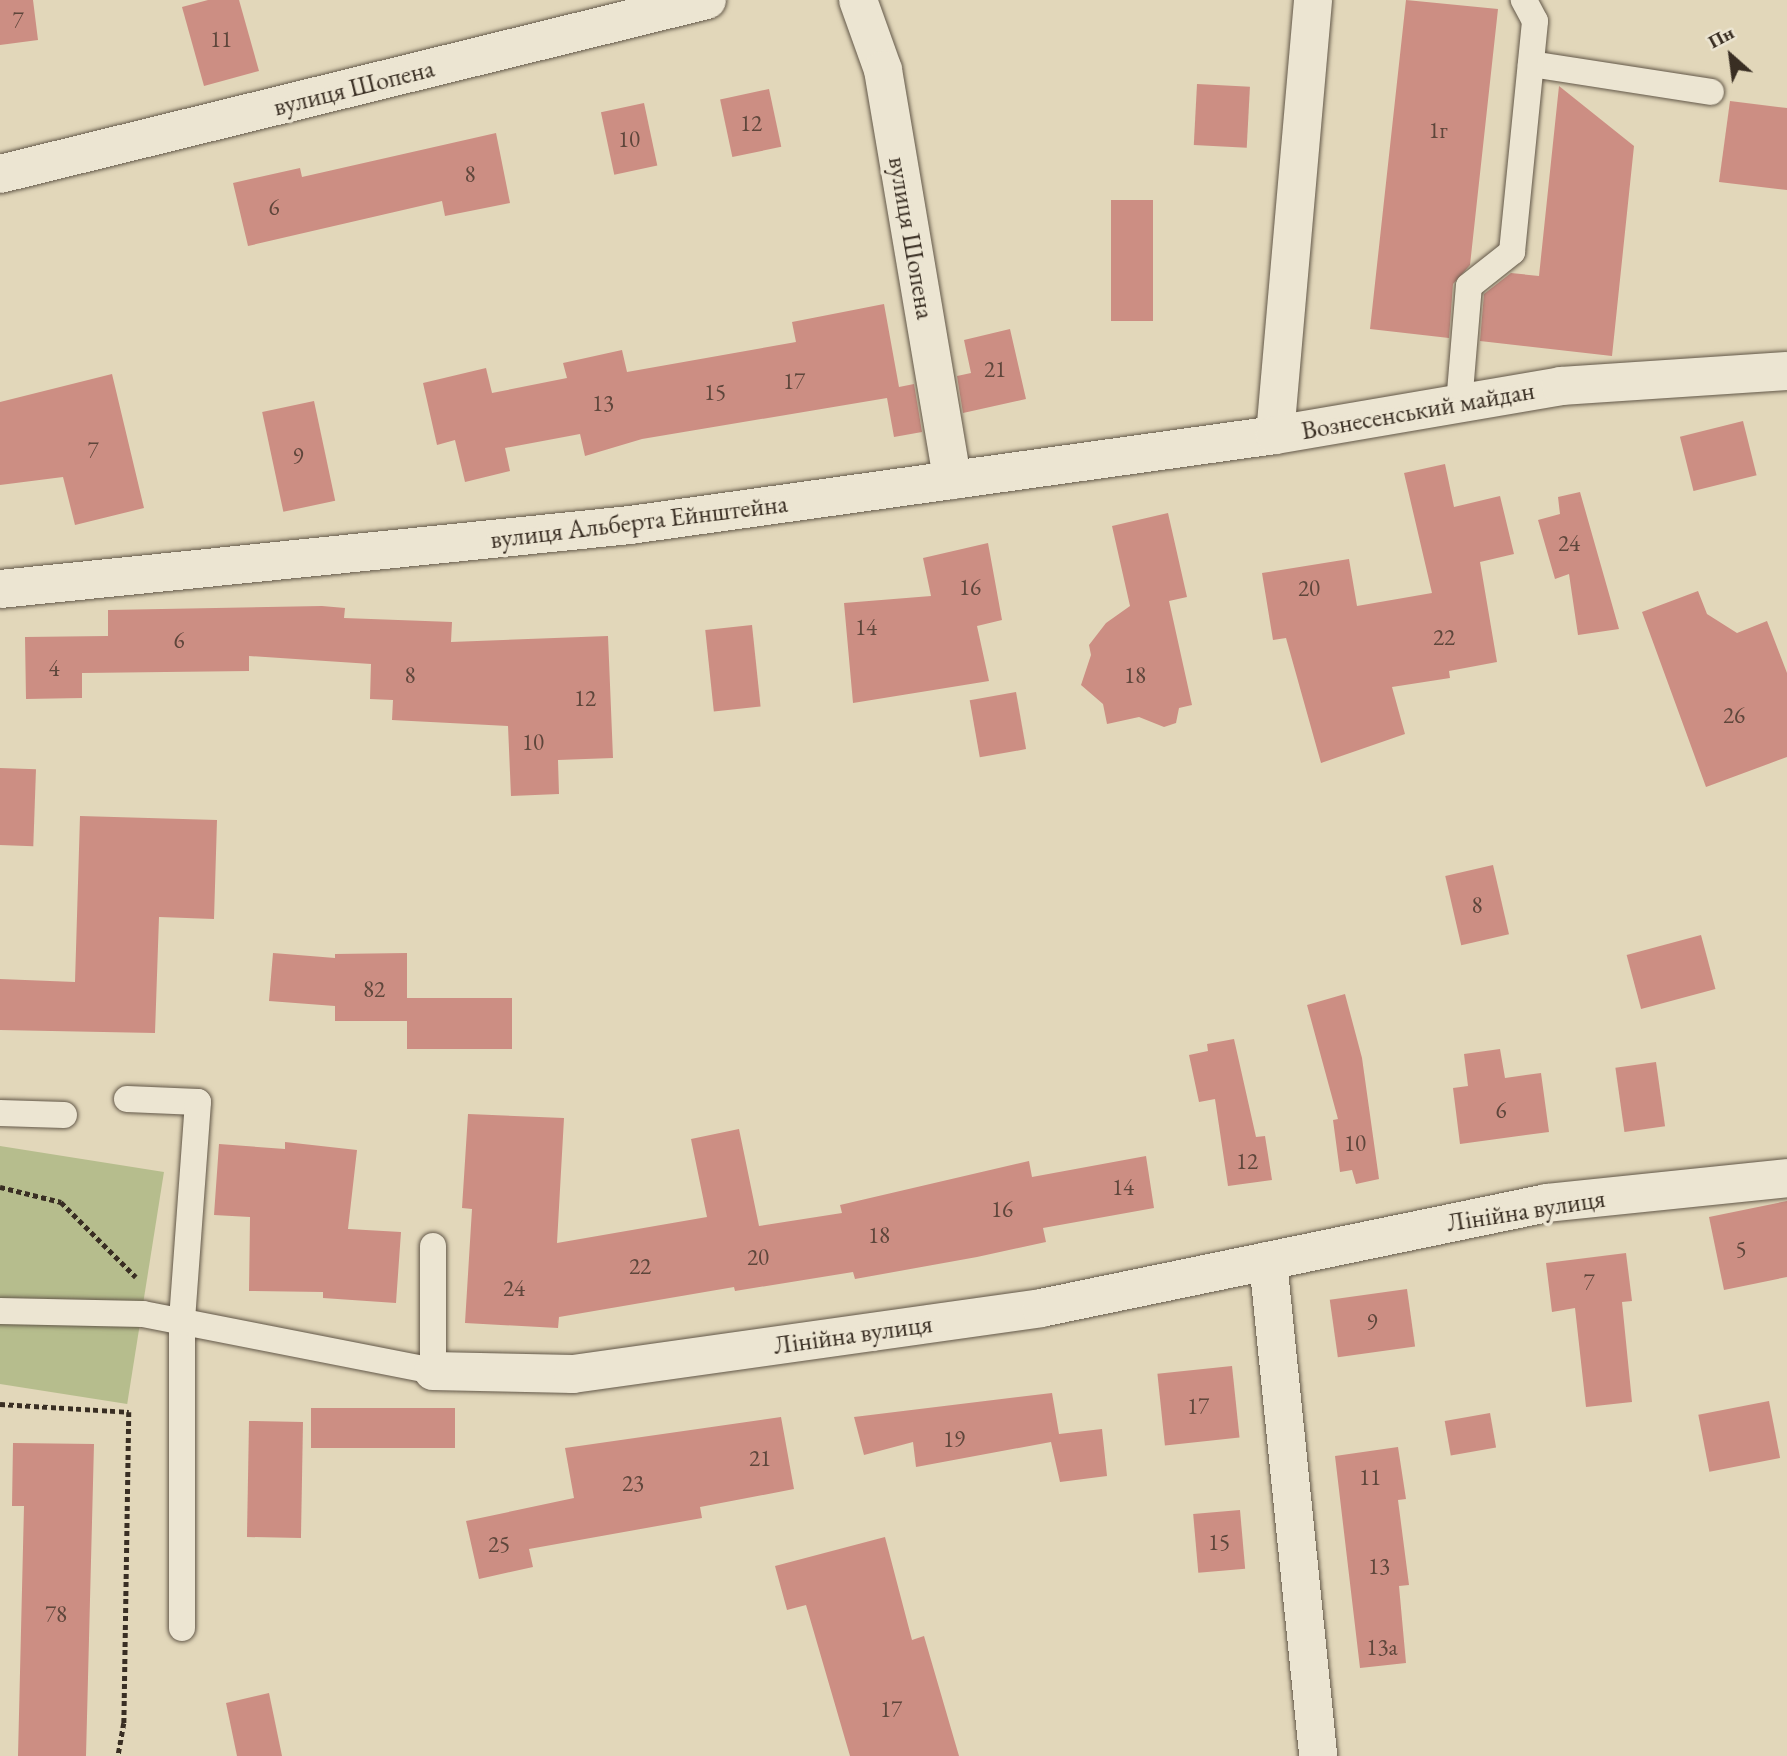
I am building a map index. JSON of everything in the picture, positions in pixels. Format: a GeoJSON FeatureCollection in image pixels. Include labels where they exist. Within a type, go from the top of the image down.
{"type":"FeatureCollection","features":[{"type":"Feature","properties":{"kind":"street","name":"вулиця Шопена"},"geometry":{"type":"LineString","coordinates":[[0,174],[707,0]]}},
{"type":"Feature","properties":{"kind":"street","name":"вулиця Шопена"},"geometry":{"type":"LineString","coordinates":[[858,0],[883,70],[952,480]]}},
{"type":"Feature","properties":{"kind":"street","name":"Вознесенський майдан"},"geometry":{"type":"LineString","coordinates":[[1313,0],[1275,435],[1561,386],[1787,371]]}},
{"type":"Feature","properties":{"kind":"street","name":"вулиця Альберта Ейнштейна"},"geometry":{"type":"LineString","coordinates":[[0,589],[603,528],[1275,435]]}},
{"type":"Feature","properties":{"kind":"street","name":"Лінійна вулиця"},"geometry":{"type":"LineString","coordinates":[[433,1371],[573,1374],[1041,1308],[1547,1203],[1787,1178]]}},
{"type":"Feature","properties":{"kind":"street"},"geometry":{"type":"LineString","coordinates":[[1268,1261],[1318,1756]]}},
{"type":"Feature","properties":{"kind":"lane"},"geometry":{"type":"LineString","coordinates":[[1459,404],[1469,286],[1512,252],[1535,20],[1524,0]]}},
{"type":"Feature","properties":{"kind":"lane"},"geometry":{"type":"LineString","coordinates":[[1531,64],[1711,92]]}},
{"type":"Feature","properties":{"kind":"lane"},"geometry":{"type":"LineString","coordinates":[[127,1099],[198,1102],[182,1322],[182,1628]]}},
{"type":"Feature","properties":{"kind":"lane"},"geometry":{"type":"LineString","coordinates":[[0,1114],[64,1115]]}},
{"type":"Feature","properties":{"kind":"lane"},"geometry":{"type":"LineString","coordinates":[[0,1311],[143,1314],[433,1371],[433,1246]]}},
{"type":"Feature","properties":{"kind":"path"},"geometry":{"type":"LineString","coordinates":[[0,1188],[61,1202],[182,1322]]}},
{"type":"Feature","properties":{"kind":"path"},"geometry":{"type":"LineString","coordinates":[[0,1404],[129,1412],[124,1723],[118,1756]]}},
{"type":"Feature","properties":{"kind":"green space"},"geometry":{"type":"Polygon","coordinates":[[[0,1146],[164,1172],[127,1404],[0,1384],[0,1146]]]}},
{"type":"Feature","properties":{"kind":"building"},"geometry":{"type":"Polygon","coordinates":[[[0,0],[33,0],[38,40],[0,45],[0,0]]]}},
{"type":"Feature","properties":{"kind":"building"},"geometry":{"type":"Polygon","coordinates":[[[208,0],[239,0],[259,71],[204,86],[182,7],[208,0]]]}},
{"type":"Feature","properties":{"kind":"building"},"geometry":{"type":"Polygon","coordinates":[[[1406,0],[1498,9],[1470,265],[1453,284],[1449,338],[1370,329],[1406,0]]]}},
{"type":"Feature","properties":{"kind":"building"},"geometry":{"type":"Polygon","coordinates":[[[1197,84],[1250,87],[1247,148],[1194,145],[1197,84]]]}},
{"type":"Feature","properties":{"kind":"building"},"geometry":{"type":"Polygon","coordinates":[[[1559,86],[1634,146],[1612,356],[1480,341],[1484,294],[1511,273],[1539,276],[1559,86]]]}},
{"type":"Feature","properties":{"kind":"building"},"geometry":{"type":"Polygon","coordinates":[[[769,89],[781,147],[732,157],[720,99],[769,89]]]}},
{"type":"Feature","properties":{"kind":"building"},"geometry":{"type":"Polygon","coordinates":[[[1730,101],[1787,108],[1787,190],[1719,182],[1730,101]]]}},
{"type":"Feature","properties":{"kind":"building"},"geometry":{"type":"Polygon","coordinates":[[[644,103],[657,166],[614,175],[601,112],[644,103]]]}},
{"type":"Feature","properties":{"kind":"building"},"geometry":{"type":"Polygon","coordinates":[[[496,133],[510,203],[445,216],[442,201],[248,246],[233,183],[300,168],[302,177],[496,133]]]}},
{"type":"Feature","properties":{"kind":"building"},"geometry":{"type":"Polygon","coordinates":[[[1111,200],[1153,200],[1153,321],[1111,321],[1111,200]]]}},
{"type":"Feature","properties":{"kind":"building"},"geometry":{"type":"Polygon","coordinates":[[[884,304],[899,387],[914,384],[922,432],[894,437],[887,398],[642,439],[585,456],[580,434],[505,448],[510,471],[465,482],[455,440],[437,445],[423,383],[486,368],[492,393],[567,378],[563,363],[622,350],[627,372],[796,342],[792,322],[884,304]]]}},
{"type":"Feature","properties":{"kind":"building"},"geometry":{"type":"Polygon","coordinates":[[[1010,329],[1026,399],[963,413],[957,376],[971,373],[964,340],[1010,329]]]}},
{"type":"Feature","properties":{"kind":"building"},"geometry":{"type":"Polygon","coordinates":[[[112,374],[144,508],[75,525],[63,477],[0,485],[0,402],[112,374]]]}},
{"type":"Feature","properties":{"kind":"building"},"geometry":{"type":"Polygon","coordinates":[[[314,401],[335,501],[283,512],[262,412],[314,401]]]}},
{"type":"Feature","properties":{"kind":"building"},"geometry":{"type":"Polygon","coordinates":[[[1743,421],[1757,475],[1693,491],[1680,437],[1743,421]]]}},
{"type":"Feature","properties":{"kind":"building"},"geometry":{"type":"Polygon","coordinates":[[[1445,464],[1454,507],[1500,496],[1514,554],[1480,562],[1497,662],[1449,671],[1450,678],[1392,687],[1405,734],[1321,763],[1286,638],[1273,640],[1262,573],[1349,559],[1357,606],[1432,593],[1404,473],[1445,464]]]}},
{"type":"Feature","properties":{"kind":"building"},"geometry":{"type":"Polygon","coordinates":[[[1580,492],[1619,629],[1578,635],[1569,574],[1555,579],[1538,520],[1560,514],[1558,497],[1580,492]]]}},
{"type":"Feature","properties":{"kind":"building"},"geometry":{"type":"Polygon","coordinates":[[[1168,513],[1187,597],[1169,601],[1192,705],[1179,708],[1176,723],[1164,727],[1139,717],[1107,724],[1103,704],[1081,685],[1091,655],[1089,645],[1106,623],[1130,606],[1112,526],[1168,513]]]}},
{"type":"Feature","properties":{"kind":"building"},"geometry":{"type":"Polygon","coordinates":[[[988,543],[1002,620],[977,626],[989,681],[853,703],[844,603],[931,596],[923,558],[988,543]]]}},
{"type":"Feature","properties":{"kind":"building"},"geometry":{"type":"Polygon","coordinates":[[[1698,591],[1707,614],[1737,633],[1767,621],[1787,673],[1787,757],[1706,787],[1642,612],[1698,591]]]}},
{"type":"Feature","properties":{"kind":"building"},"geometry":{"type":"Polygon","coordinates":[[[322,606],[345,608],[344,618],[452,622],[451,642],[608,636],[613,758],[558,760],[559,794],[511,796],[508,726],[392,720],[393,700],[370,699],[371,664],[249,656],[249,671],[82,673],[82,698],[26,699],[25,637],[108,636],[108,610],[322,606]]]}},
{"type":"Feature","properties":{"kind":"building"},"geometry":{"type":"Polygon","coordinates":[[[752,625],[761,707],[714,711],[705,630],[752,625]]]}},
{"type":"Feature","properties":{"kind":"building"},"geometry":{"type":"Polygon","coordinates":[[[1016,692],[1026,749],[980,757],[970,700],[1016,692]]]}},
{"type":"Feature","properties":{"kind":"building"},"geometry":{"type":"Polygon","coordinates":[[[0,768],[36,769],[33,846],[0,845],[0,768]]]}},
{"type":"Feature","properties":{"kind":"building"},"geometry":{"type":"Polygon","coordinates":[[[80,816],[217,820],[214,919],[159,917],[155,1033],[0,1030],[0,979],[75,982],[80,816]]]}},
{"type":"Feature","properties":{"kind":"building"},"geometry":{"type":"Polygon","coordinates":[[[1493,865],[1509,934],[1461,945],[1445,876],[1493,865]]]}},
{"type":"Feature","properties":{"kind":"building"},"geometry":{"type":"Polygon","coordinates":[[[1701,935],[1715,989],[1641,1009],[1627,955],[1701,935]]]}},
{"type":"Feature","properties":{"kind":"building"},"geometry":{"type":"Polygon","coordinates":[[[273,953],[335,958],[335,954],[407,953],[407,998],[512,998],[512,1049],[407,1049],[407,1021],[335,1021],[335,1006],[269,1001],[273,953]]]}},
{"type":"Feature","properties":{"kind":"building"},"geometry":{"type":"Polygon","coordinates":[[[1345,994],[1362,1058],[1379,1179],[1356,1184],[1352,1170],[1340,1172],[1333,1120],[1338,1119],[1307,1005],[1345,994]]]}},
{"type":"Feature","properties":{"kind":"building"},"geometry":{"type":"Polygon","coordinates":[[[1234,1039],[1256,1137],[1265,1136],[1272,1180],[1228,1186],[1215,1099],[1199,1102],[1189,1055],[1208,1051],[1207,1044],[1234,1039]]]}},
{"type":"Feature","properties":{"kind":"building"},"geometry":{"type":"Polygon","coordinates":[[[1500,1049],[1505,1078],[1541,1073],[1549,1132],[1460,1144],[1453,1088],[1468,1086],[1464,1054],[1500,1049]]]}},
{"type":"Feature","properties":{"kind":"building"},"geometry":{"type":"Polygon","coordinates":[[[1656,1062],[1665,1126],[1624,1132],[1615,1068],[1656,1062]]]}},
{"type":"Feature","properties":{"kind":"building"},"geometry":{"type":"Polygon","coordinates":[[[468,1114],[564,1118],[557,1243],[707,1217],[691,1139],[739,1129],[759,1226],[842,1213],[840,1205],[1029,1161],[1032,1177],[1146,1156],[1154,1208],[1043,1228],[1046,1242],[855,1279],[853,1272],[735,1291],[734,1287],[559,1317],[558,1328],[465,1323],[472,1209],[462,1208],[468,1114]]]}},
{"type":"Feature","properties":{"kind":"building"},"geometry":{"type":"Polygon","coordinates":[[[285,1142],[357,1150],[348,1229],[401,1232],[396,1303],[323,1298],[323,1292],[249,1291],[250,1217],[214,1215],[219,1144],[285,1149],[285,1142]]]}},
{"type":"Feature","properties":{"kind":"building"},"geometry":{"type":"Polygon","coordinates":[[[1787,1201],[1787,1277],[1724,1290],[1709,1217],[1787,1201]]]}},
{"type":"Feature","properties":{"kind":"building"},"geometry":{"type":"Polygon","coordinates":[[[1626,1253],[1632,1301],[1622,1302],[1632,1402],[1586,1407],[1575,1308],[1552,1312],[1546,1263],[1626,1253]]]}},
{"type":"Feature","properties":{"kind":"building"},"geometry":{"type":"Polygon","coordinates":[[[1407,1289],[1415,1346],[1338,1357],[1330,1300],[1407,1289]]]}},
{"type":"Feature","properties":{"kind":"building"},"geometry":{"type":"Polygon","coordinates":[[[1232,1366],[1240,1438],[1165,1445],[1157,1374],[1232,1366]]]}},
{"type":"Feature","properties":{"kind":"building"},"geometry":{"type":"Polygon","coordinates":[[[1052,1393],[1059,1434],[1102,1429],[1107,1476],[1060,1482],[1051,1442],[916,1467],[913,1442],[864,1455],[854,1417],[1052,1393]]]}},
{"type":"Feature","properties":{"kind":"building"},"geometry":{"type":"Polygon","coordinates":[[[1769,1401],[1780,1458],[1709,1472],[1698,1415],[1769,1401]]]}},
{"type":"Feature","properties":{"kind":"building"},"geometry":{"type":"Polygon","coordinates":[[[311,1408],[455,1408],[455,1448],[311,1448],[311,1408]]]}},
{"type":"Feature","properties":{"kind":"building"},"geometry":{"type":"Polygon","coordinates":[[[1490,1413],[1496,1447],[1451,1455],[1445,1421],[1490,1413]]]}},
{"type":"Feature","properties":{"kind":"building"},"geometry":{"type":"Polygon","coordinates":[[[781,1417],[794,1489],[700,1507],[702,1518],[529,1549],[533,1567],[479,1579],[466,1521],[574,1498],[565,1448],[781,1417]]]}},
{"type":"Feature","properties":{"kind":"building"},"geometry":{"type":"Polygon","coordinates":[[[249,1421],[303,1422],[301,1538],[247,1537],[249,1421]]]}},
{"type":"Feature","properties":{"kind":"building"},"geometry":{"type":"Polygon","coordinates":[[[13,1443],[94,1444],[86,1756],[18,1756],[24,1506],[12,1506],[13,1443]]]}},
{"type":"Feature","properties":{"kind":"building"},"geometry":{"type":"Polygon","coordinates":[[[1398,1447],[1406,1499],[1398,1500],[1409,1585],[1399,1586],[1406,1663],[1360,1668],[1335,1456],[1398,1447]]]}},
{"type":"Feature","properties":{"kind":"building"},"geometry":{"type":"Polygon","coordinates":[[[1240,1510],[1245,1569],[1198,1573],[1193,1514],[1240,1510]]]}},
{"type":"Feature","properties":{"kind":"building"},"geometry":{"type":"Polygon","coordinates":[[[885,1537],[912,1640],[924,1636],[959,1756],[850,1756],[806,1605],[787,1610],[775,1566],[885,1537]]]}},
{"type":"Feature","properties":{"kind":"building"},"geometry":{"type":"Polygon","coordinates":[[[269,1693],[282,1756],[237,1756],[226,1703],[269,1693]]]}}]}
